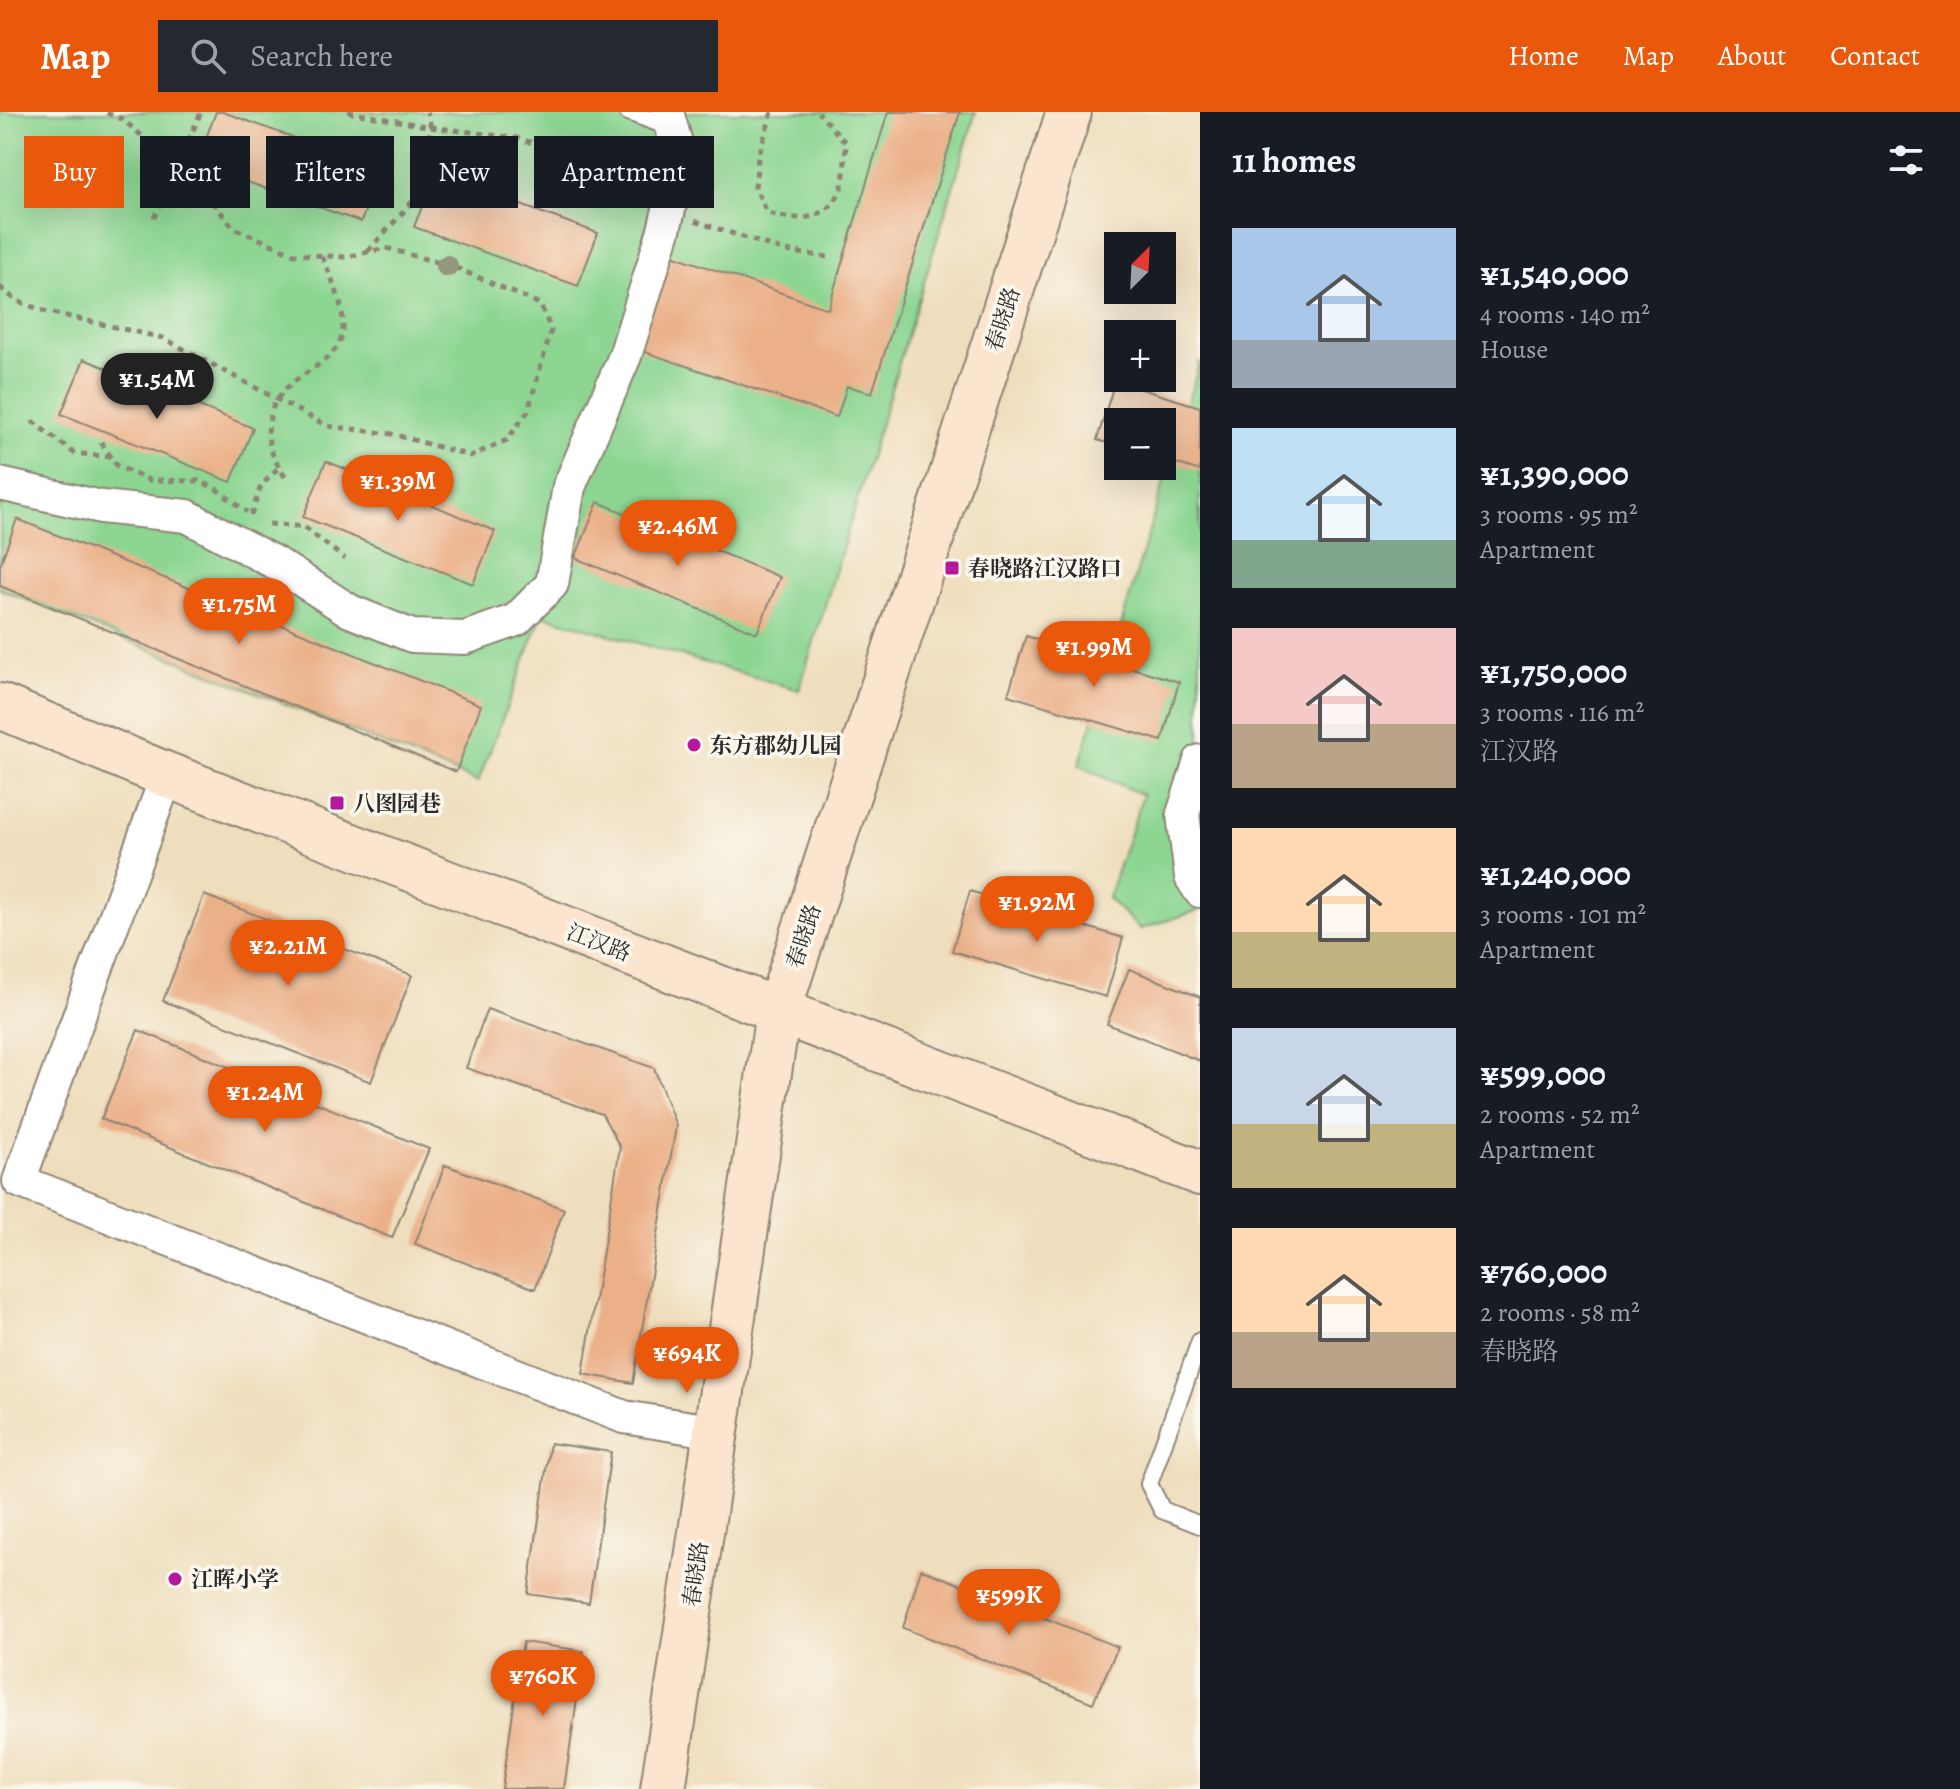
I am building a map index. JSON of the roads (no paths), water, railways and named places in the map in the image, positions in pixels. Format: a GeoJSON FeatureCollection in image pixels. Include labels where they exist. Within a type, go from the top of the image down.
{"type":"FeatureCollection","features":[{"type":"Feature","properties":{"kind":"street","name":"春晓路"},"geometry":{"type":"LineString","coordinates":[[663,1789],[778,1012],[1069,112]]}},
{"type":"Feature","properties":{"kind":"street"},"geometry":{"type":"LineString","coordinates":[[0,484],[101,507],[187,516],[275,563],[350,611],[412,636],[465,638],[516,620],[552,584],[569,487],[625,356],[669,213],[681,160],[669,120]]}},
{"type":"Feature","properties":{"kind":"street","name":"江汉路"},"geometry":{"type":"LineString","coordinates":[[0,706],[167,775],[1200,1173]]}},
{"type":"Feature","properties":{"kind":"street"},"geometry":{"type":"LineString","coordinates":[[1200,761],[1191,817],[1191,877],[1200,891]]}},
{"type":"Feature","properties":{"kind":"street"},"geometry":{"type":"LineString","coordinates":[[167,775],[19,1181],[624,1417],[716,1432]]}},
{"type":"Feature","properties":{"kind":"lane"},"geometry":{"type":"LineString","coordinates":[[628,112],[669,120]]}},
{"type":"Feature","properties":{"kind":"lane"},"geometry":{"type":"LineString","coordinates":[[1200,1341],[1149,1484],[1162,1510],[1200,1525]]}},
{"type":"Feature","properties":{"kind":"place","name":"春晓路江汉路口"},"geometry":{"type":"Point","coordinates":[952,568]}},
{"type":"Feature","properties":{"kind":"place","name":"东方郡幼儿园"},"geometry":{"type":"Point","coordinates":[694,745]}},
{"type":"Feature","properties":{"kind":"place","name":"八图园巷"},"geometry":{"type":"Point","coordinates":[337,803]}},
{"type":"Feature","properties":{"kind":"place","name":"江晖小学"},"geometry":{"type":"Point","coordinates":[175,1579]}}]}
